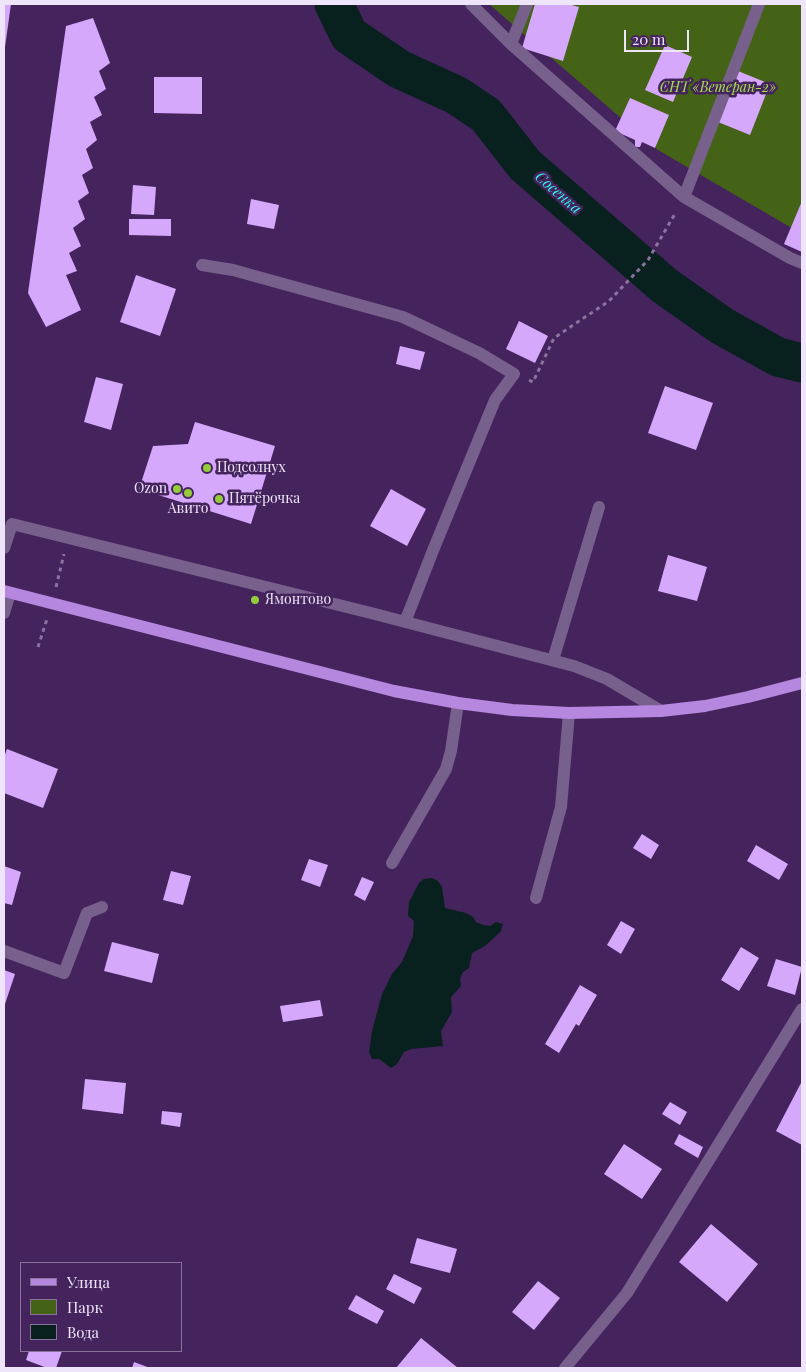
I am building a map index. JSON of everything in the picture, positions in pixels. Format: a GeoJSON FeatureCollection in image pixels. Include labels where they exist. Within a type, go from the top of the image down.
{"type":"FeatureCollection","features":[{"type":"Feature","properties":{"kind":"main road"},"geometry":{"type":"LineString","coordinates":[[7,592],[394,691],[458,703],[512,710],[569,713],[661,711],[705,706],[748,698],[802,683]]}},
{"type":"Feature","properties":{"kind":"street"},"geometry":{"type":"LineString","coordinates":[[471,4],[511,44],[684,198],[802,263]]}},
{"type":"Feature","properties":{"kind":"street"},"geometry":{"type":"LineString","coordinates":[[511,44],[528,4]]}},
{"type":"Feature","properties":{"kind":"street"},"geometry":{"type":"LineString","coordinates":[[684,198],[759,4]]}},
{"type":"Feature","properties":{"kind":"street"},"geometry":{"type":"LineString","coordinates":[[202,265],[233,270],[403,317],[479,353],[514,374],[495,400],[405,622]]}},
{"type":"Feature","properties":{"kind":"street"},"geometry":{"type":"LineString","coordinates":[[552,660],[599,507]]}},
{"type":"Feature","properties":{"kind":"street"},"geometry":{"type":"LineString","coordinates":[[4,548],[12,524],[574,666],[607,679],[661,711]]}},
{"type":"Feature","properties":{"kind":"street"},"geometry":{"type":"LineString","coordinates":[[4,613],[7,592]]}},
{"type":"Feature","properties":{"kind":"street"},"geometry":{"type":"LineString","coordinates":[[392,863],[446,769],[451,751],[458,703]]}},
{"type":"Feature","properties":{"kind":"street"},"geometry":{"type":"LineString","coordinates":[[536,898],[561,807],[569,713]]}},
{"type":"Feature","properties":{"kind":"street"},"geometry":{"type":"LineString","coordinates":[[4,951],[64,973],[87,913],[102,907]]}},
{"type":"Feature","properties":{"kind":"street"},"geometry":{"type":"LineString","coordinates":[[565,1368],[627,1293],[802,1009]]}},
{"type":"Feature","properties":{"kind":"path"},"geometry":{"type":"LineString","coordinates":[[514,374],[533,382],[554,338],[609,301],[648,260],[684,198]]}},
{"type":"Feature","properties":{"kind":"green space","name":"СНТ «Ветеран-2»"},"geometry":{"type":"Polygon","coordinates":[[[489,4],[802,4],[802,234],[658,150],[489,4]]]}},
{"type":"Feature","properties":{"kind":"water"},"geometry":{"type":"Polygon","coordinates":[[[432,878],[438,881],[442,887],[445,908],[466,913],[473,917],[476,922],[483,925],[490,926],[496,922],[503,924],[501,931],[496,936],[485,946],[472,953],[469,968],[463,972],[460,979],[461,986],[451,997],[452,1012],[441,1031],[443,1046],[411,1049],[404,1052],[397,1064],[391,1068],[379,1059],[372,1059],[369,1052],[372,1031],[382,994],[392,974],[402,962],[413,936],[414,921],[408,916],[409,902],[419,883],[424,879],[432,878]]]}},
{"type":"Feature","properties":{"kind":"building"},"geometry":{"type":"Polygon","coordinates":[[[4,4],[11,4],[5,47],[4,47],[4,4]]]}},
{"type":"Feature","properties":{"kind":"building"},"geometry":{"type":"Polygon","coordinates":[[[535,4],[568,4],[579,7],[563,61],[522,48],[535,4]]]}},
{"type":"Feature","properties":{"kind":"building"},"geometry":{"type":"Polygon","coordinates":[[[93,18],[110,63],[99,71],[106,89],[94,97],[102,115],[90,122],[97,140],[86,149],[93,168],[82,175],[89,193],[78,201],[85,219],[73,228],[81,246],[69,253],[77,271],[66,275],[81,310],[46,327],[28,293],[66,26],[93,18]]]}},
{"type":"Feature","properties":{"kind":"building"},"geometry":{"type":"Polygon","coordinates":[[[665,45],[692,57],[673,102],[645,90],[665,45]]]}},
{"type":"Feature","properties":{"kind":"building"},"geometry":{"type":"Polygon","coordinates":[[[738,71],[770,84],[750,135],[718,122],[738,71]]]}},
{"type":"Feature","properties":{"kind":"building"},"geometry":{"type":"Polygon","coordinates":[[[154,77],[202,77],[202,114],[154,113],[154,77]]]}},
{"type":"Feature","properties":{"kind":"building"},"geometry":{"type":"Polygon","coordinates":[[[630,98],[669,115],[655,148],[642,142],[640,147],[635,147],[635,140],[615,131],[630,98]]]}},
{"type":"Feature","properties":{"kind":"building"},"geometry":{"type":"Polygon","coordinates":[[[133,185],[156,187],[154,215],[131,214],[133,185]]]}},
{"type":"Feature","properties":{"kind":"building"},"geometry":{"type":"Polygon","coordinates":[[[251,199],[279,205],[274,229],[247,224],[251,199]]]}},
{"type":"Feature","properties":{"kind":"building"},"geometry":{"type":"Polygon","coordinates":[[[802,201],[802,252],[784,244],[802,201]]]}},
{"type":"Feature","properties":{"kind":"building"},"geometry":{"type":"Polygon","coordinates":[[[129,219],[171,219],[171,236],[129,235],[129,219]]]}},
{"type":"Feature","properties":{"kind":"building"},"geometry":{"type":"Polygon","coordinates":[[[136,275],[176,289],[160,336],[120,322],[136,275]]]}},
{"type":"Feature","properties":{"kind":"building"},"geometry":{"type":"Polygon","coordinates":[[[519,321],[548,336],[535,363],[506,349],[519,321]]]}},
{"type":"Feature","properties":{"kind":"building"},"geometry":{"type":"Polygon","coordinates":[[[400,346],[425,352],[420,370],[396,364],[400,346]]]}},
{"type":"Feature","properties":{"kind":"building"},"geometry":{"type":"Polygon","coordinates":[[[96,377],[123,384],[111,430],[84,422],[96,377]]]}},
{"type":"Feature","properties":{"kind":"building"},"geometry":{"type":"Polygon","coordinates":[[[665,386],[713,403],[696,450],[648,433],[665,386]]]}},
{"type":"Feature","properties":{"kind":"building","name":"Подсолнух"},"geometry":{"type":"Polygon","coordinates":[[[195,422],[275,446],[251,524],[139,489],[153,446],[188,444],[195,422]]]}},
{"type":"Feature","properties":{"kind":"building"},"geometry":{"type":"Polygon","coordinates":[[[391,489],[426,509],[407,546],[370,526],[391,489]]]}},
{"type":"Feature","properties":{"kind":"building"},"geometry":{"type":"Polygon","coordinates":[[[668,555],[707,567],[697,601],[658,591],[668,555]]]}},
{"type":"Feature","properties":{"kind":"building"},"geometry":{"type":"Polygon","coordinates":[[[7,749],[58,769],[43,808],[4,793],[4,757],[7,749]]]}},
{"type":"Feature","properties":{"kind":"building"},"geometry":{"type":"Polygon","coordinates":[[[642,834],[659,845],[651,859],[633,848],[642,834]]]}},
{"type":"Feature","properties":{"kind":"building"},"geometry":{"type":"Polygon","coordinates":[[[756,845],[788,864],[779,880],[747,861],[756,845]]]}},
{"type":"Feature","properties":{"kind":"building"},"geometry":{"type":"Polygon","coordinates":[[[309,859],[328,865],[320,887],[301,880],[309,859]]]}},
{"type":"Feature","properties":{"kind":"building"},"geometry":{"type":"Polygon","coordinates":[[[4,866],[21,872],[12,905],[4,903],[4,866]]]}},
{"type":"Feature","properties":{"kind":"building"},"geometry":{"type":"Polygon","coordinates":[[[171,871],[191,876],[183,905],[163,900],[171,871]]]}},
{"type":"Feature","properties":{"kind":"building"},"geometry":{"type":"Polygon","coordinates":[[[362,877],[374,882],[365,901],[354,895],[362,877]]]}},
{"type":"Feature","properties":{"kind":"building"},"geometry":{"type":"Polygon","coordinates":[[[621,921],[635,929],[621,954],[607,945],[621,921]]]}},
{"type":"Feature","properties":{"kind":"building"},"geometry":{"type":"Polygon","coordinates":[[[112,942],[159,954],[152,983],[104,971],[112,942]]]}},
{"type":"Feature","properties":{"kind":"building"},"geometry":{"type":"Polygon","coordinates":[[[741,947],[759,958],[739,991],[721,980],[741,947]]]}},
{"type":"Feature","properties":{"kind":"building"},"geometry":{"type":"Polygon","coordinates":[[[776,959],[802,967],[795,995],[767,986],[776,959]]]}},
{"type":"Feature","properties":{"kind":"building"},"geometry":{"type":"Polygon","coordinates":[[[4,970],[15,974],[4,1007],[4,970]]]}},
{"type":"Feature","properties":{"kind":"building"},"geometry":{"type":"Polygon","coordinates":[[[580,985],[597,995],[579,1026],[576,1024],[559,1053],[545,1044],[580,985]]]}},
{"type":"Feature","properties":{"kind":"building"},"geometry":{"type":"Polygon","coordinates":[[[320,1000],[323,1016],[283,1022],[280,1006],[320,1000]]]}},
{"type":"Feature","properties":{"kind":"building"},"geometry":{"type":"Polygon","coordinates":[[[85,1079],[126,1083],[123,1114],[82,1109],[85,1079]]]}},
{"type":"Feature","properties":{"kind":"building"},"geometry":{"type":"Polygon","coordinates":[[[802,1081],[802,1145],[776,1131],[802,1081]]]}},
{"type":"Feature","properties":{"kind":"building"},"geometry":{"type":"Polygon","coordinates":[[[670,1102],[687,1112],[680,1125],[662,1114],[670,1102]]]}},
{"type":"Feature","properties":{"kind":"building"},"geometry":{"type":"Polygon","coordinates":[[[162,1111],[182,1113],[180,1127],[161,1124],[162,1111]]]}},
{"type":"Feature","properties":{"kind":"building"},"geometry":{"type":"Polygon","coordinates":[[[679,1134],[703,1147],[698,1158],[674,1144],[679,1134]]]}},
{"type":"Feature","properties":{"kind":"building"},"geometry":{"type":"Polygon","coordinates":[[[624,1144],[662,1169],[642,1199],[604,1174],[624,1144]]]}},
{"type":"Feature","properties":{"kind":"building"},"geometry":{"type":"Polygon","coordinates":[[[711,1224],[758,1264],[727,1302],[679,1262],[711,1224]]]}},
{"type":"Feature","properties":{"kind":"building"},"geometry":{"type":"Polygon","coordinates":[[[417,1238],[457,1249],[450,1273],[410,1263],[417,1238]]]}},
{"type":"Feature","properties":{"kind":"building"},"geometry":{"type":"Polygon","coordinates":[[[394,1274],[422,1288],[414,1304],[386,1289],[394,1274]]]}},
{"type":"Feature","properties":{"kind":"building"},"geometry":{"type":"Polygon","coordinates":[[[538,1281],[560,1298],[534,1330],[512,1312],[538,1281]]]}},
{"type":"Feature","properties":{"kind":"building"},"geometry":{"type":"Polygon","coordinates":[[[356,1295],[384,1311],[377,1324],[348,1309],[356,1295]]]}},
{"type":"Feature","properties":{"kind":"building"},"geometry":{"type":"Polygon","coordinates":[[[421,1338],[458,1368],[396,1368],[421,1338]]]}},
{"type":"Feature","properties":{"kind":"building"},"geometry":{"type":"Polygon","coordinates":[[[29,1352],[62,1352],[56,1368],[47,1368],[26,1360],[29,1352]]]}},
{"type":"Feature","properties":{"kind":"building"},"geometry":{"type":"Polygon","coordinates":[[[134,1362],[150,1368],[132,1368],[134,1362]]]}},
{"type":"Feature","properties":{"kind":"waterway","name":"Сосенка"},"geometry":{"type":"LineString","coordinates":[[334,4],[349,35],[399,69],[456,95],[486,115],[525,165],[665,286],[722,326],[778,357],[802,363]]}},
{"type":"Feature","properties":{"kind":"place","name":"Подсолнух"},"geometry":{"type":"Point","coordinates":[207,468]}},
{"type":"Feature","properties":{"kind":"place","name":"Ozon"},"geometry":{"type":"Point","coordinates":[177,489]}},
{"type":"Feature","properties":{"kind":"place","name":"Авито"},"geometry":{"type":"Point","coordinates":[188,493]}},
{"type":"Feature","properties":{"kind":"place","name":"Пятёрочка"},"geometry":{"type":"Point","coordinates":[219,499]}},
{"type":"Feature","properties":{"kind":"place","name":"Ямонтово"},"geometry":{"type":"Point","coordinates":[255,600]}}]}
